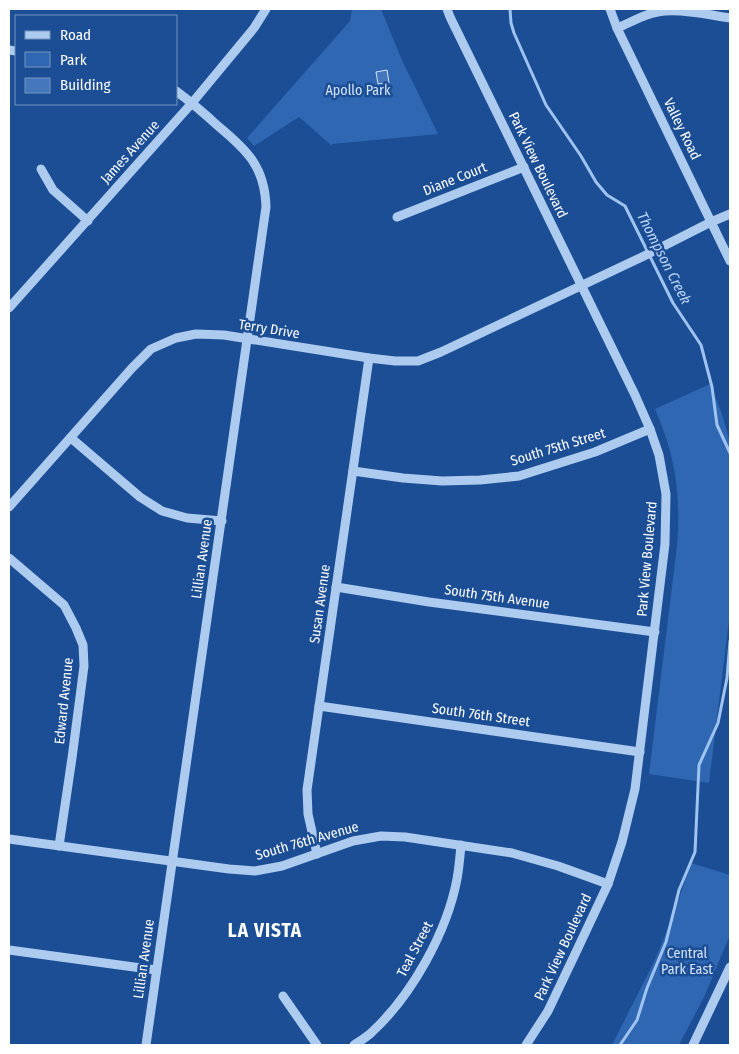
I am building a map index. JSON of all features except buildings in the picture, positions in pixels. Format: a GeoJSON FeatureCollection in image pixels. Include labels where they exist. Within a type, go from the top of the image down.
{"type":"FeatureCollection","features":[{"type":"Feature","properties":{"kind":"street","name":"James Avenue"},"geometry":{"type":"LineString","coordinates":[[9,308],[192,103],[254,28],[266,9]]}},
{"type":"Feature","properties":{"kind":"street","name":"Park View Boulevard"},"geometry":{"type":"LineString","coordinates":[[447,9],[635,395],[659,455],[666,494],[665,544],[640,752],[635,789],[622,842],[608,884],[578,950],[548,1011],[526,1045]]}},
{"type":"Feature","properties":{"kind":"street","name":"Valley Road"},"geometry":{"type":"LineString","coordinates":[[610,9],[617,28],[730,261]]}},
{"type":"Feature","properties":{"kind":"street"},"geometry":{"type":"LineString","coordinates":[[617,28],[649,14],[664,10],[730,18]]}},
{"type":"Feature","properties":{"kind":"street","name":"Lillian Avenue"},"geometry":{"type":"LineString","coordinates":[[146,1045],[266,207],[265,193],[259,172],[248,154],[178,92]]}},
{"type":"Feature","properties":{"kind":"street","name":"Diane Court"},"geometry":{"type":"LineString","coordinates":[[397,217],[524,167]]}},
{"type":"Feature","properties":{"kind":"street"},"geometry":{"type":"LineString","coordinates":[[41,169],[53,190],[88,221]]}},
{"type":"Feature","properties":{"kind":"street","name":"Terry Drive"},"geometry":{"type":"LineString","coordinates":[[9,507],[132,368],[151,349],[176,338],[196,334],[224,335],[369,358],[418,361],[441,352],[730,214]]}},
{"type":"Feature","properties":{"kind":"street","name":"Susan Avenue"},"geometry":{"type":"LineString","coordinates":[[317,854],[308,814],[307,790],[369,358]]}},
{"type":"Feature","properties":{"kind":"street","name":"South 75th Street"},"geometry":{"type":"LineString","coordinates":[[354,471],[442,481],[520,476],[595,452],[650,429]]}},
{"type":"Feature","properties":{"kind":"street"},"geometry":{"type":"LineString","coordinates":[[71,438],[140,497],[162,511],[187,518],[222,521]]}},
{"type":"Feature","properties":{"kind":"street","name":"Edward Avenue"},"geometry":{"type":"LineString","coordinates":[[9,558],[64,605],[83,645],[84,666],[58,846]]}},
{"type":"Feature","properties":{"kind":"street","name":"South 75th Avenue"},"geometry":{"type":"LineString","coordinates":[[336,587],[429,602],[655,632]]}},
{"type":"Feature","properties":{"kind":"street","name":"South 76th Street"},"geometry":{"type":"LineString","coordinates":[[319,706],[640,752]]}},
{"type":"Feature","properties":{"kind":"street","name":"South 76th Avenue"},"geometry":{"type":"LineString","coordinates":[[9,839],[255,871],[282,866],[354,842],[381,836],[405,837],[512,853],[558,866],[608,884]]}},
{"type":"Feature","properties":{"kind":"street","name":"Teal Street"},"geometry":{"type":"LineString","coordinates":[[354,1045],[372,1032],[395,1007],[414,983],[436,943],[449,911],[457,879],[461,845]]}},
{"type":"Feature","properties":{"kind":"street"},"geometry":{"type":"LineString","coordinates":[[9,950],[156,970]]}},
{"type":"Feature","properties":{"kind":"street"},"geometry":{"type":"LineString","coordinates":[[693,1045],[730,967]]}},
{"type":"Feature","properties":{"kind":"street"},"geometry":{"type":"LineString","coordinates":[[283,996],[317,1045]]}},
{"type":"Feature","properties":{"kind":"green space","name":"Apollo Park"},"geometry":{"type":"Polygon","coordinates":[[[352,9],[381,9],[401,58],[438,134],[332,144],[332,146],[299,117],[254,146],[247,138],[350,21],[352,9]]]}},
{"type":"Feature","properties":{"kind":"green space"},"geometry":{"type":"Polygon","coordinates":[[[710,384],[722,414],[730,442],[730,612],[709,783],[649,774],[678,527],[677,493],[672,460],[668,443],[655,409],[710,384]]]}},
{"type":"Feature","properties":{"kind":"green space","name":"Central Park East"},"geometry":{"type":"Polygon","coordinates":[[[691,863],[730,875],[730,935],[705,995],[679,1045],[612,1045],[654,962],[674,913],[691,863]]]}},
{"type":"Feature","properties":{"kind":"waterway","name":"Thompson Creek"},"geometry":{"type":"LineString","coordinates":[[510,9],[514,33],[546,105],[581,156],[596,182],[607,195],[625,206],[673,303],[701,345],[712,387],[717,425],[730,453]]}},
{"type":"Feature","properties":{"kind":"waterway","name":"Thompson Creek"},"geometry":{"type":"LineString","coordinates":[[620,1045],[637,1020],[647,988],[666,942],[679,890],[695,852],[699,765],[718,723],[727,678],[730,641]]}},
{"type":"Feature","properties":{"kind":"district","name":"LA VISTA"},"geometry":{"type":"Point","coordinates":[265,930]}}]}
